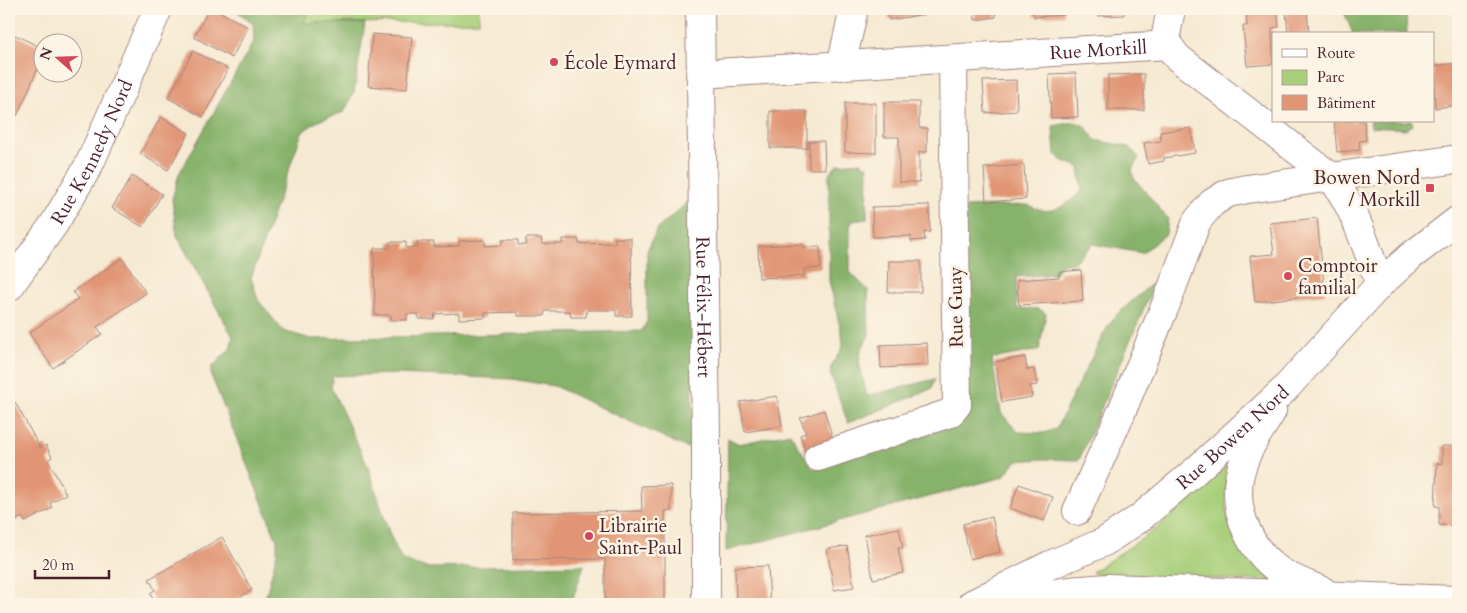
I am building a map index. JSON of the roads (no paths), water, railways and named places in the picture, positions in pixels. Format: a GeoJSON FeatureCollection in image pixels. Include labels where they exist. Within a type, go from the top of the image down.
{"type":"FeatureCollection","features":[{"type":"Feature","properties":{"kind":"street","name":"Rue Kennedy Nord"},"geometry":{"type":"LineString","coordinates":[[9,287],[54,224],[89,165],[158,9]]}},
{"type":"Feature","properties":{"kind":"street","name":"Rue Félix-Hébert"},"geometry":{"type":"LineString","coordinates":[[700,9],[706,436],[706,604]]}},
{"type":"Feature","properties":{"kind":"street"},"geometry":{"type":"LineString","coordinates":[[841,66],[854,9]]}},
{"type":"Feature","properties":{"kind":"street"},"geometry":{"type":"LineString","coordinates":[[1168,45],[1166,36],[1171,9]]}},
{"type":"Feature","properties":{"kind":"street","name":"Rue Morkill"},"geometry":{"type":"LineString","coordinates":[[700,74],[1168,45],[1178,57],[1330,176],[1350,206],[1380,284]]}},
{"type":"Feature","properties":{"kind":"street","name":"Rue Guay"},"geometry":{"type":"LineString","coordinates":[[818,457],[950,413],[956,405],[953,59]]}},
{"type":"Feature","properties":{"kind":"street"},"geometry":{"type":"LineString","coordinates":[[1077,511],[1163,314],[1197,221],[1212,203],[1228,193],[1330,176],[1458,159]]}},
{"type":"Feature","properties":{"kind":"street","name":"Rue Bowen Nord"},"geometry":{"type":"LineString","coordinates":[[972,604],[1050,565],[1104,542],[1140,518],[1193,473],[1284,390],[1380,284],[1411,256],[1458,220]]}},
{"type":"Feature","properties":{"kind":"street"},"geometry":{"type":"LineString","coordinates":[[1284,390],[1243,461],[1238,485],[1239,506],[1244,526],[1267,560],[1280,571],[1300,582],[1339,597]]}},
{"type":"Feature","properties":{"kind":"street"},"geometry":{"type":"LineString","coordinates":[[981,604],[1070,591],[1108,588],[1458,600]]}},
{"type":"Feature","properties":{"kind":"place","name":"École Eymard"},"geometry":{"type":"Point","coordinates":[554,62]}},
{"type":"Feature","properties":{"kind":"place","name":"Bowen Nord / Morkill"},"geometry":{"type":"Point","coordinates":[1430,188]}},
{"type":"Feature","properties":{"kind":"place","name":"Comptoir familial"},"geometry":{"type":"Point","coordinates":[1288,276]}},
{"type":"Feature","properties":{"kind":"place","name":"Librairie Saint-Paul"},"geometry":{"type":"Point","coordinates":[589,536]}}]}
